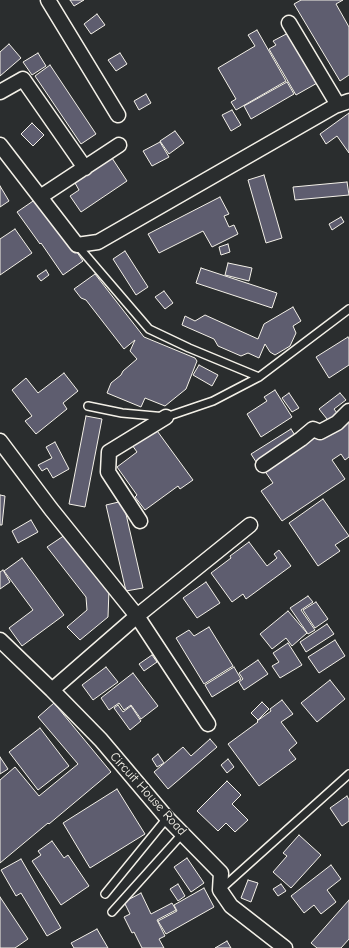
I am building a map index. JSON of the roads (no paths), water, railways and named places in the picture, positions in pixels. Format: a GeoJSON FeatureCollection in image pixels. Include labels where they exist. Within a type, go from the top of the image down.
{"type":"FeatureCollection","features":[{"type":"Feature","properties":{"kind":"street"},"geometry":{"type":"LineString","coordinates":[[48,0],[118,115]]}},
{"type":"Feature","properties":{"kind":"street"},"geometry":{"type":"LineString","coordinates":[[0,145],[77,245],[98,242],[328,110],[344,103],[289,23]]}},
{"type":"Feature","properties":{"kind":"street"},"geometry":{"type":"LineString","coordinates":[[0,92],[23,79],[85,168]]}},
{"type":"Feature","properties":{"kind":"street"},"geometry":{"type":"LineString","coordinates":[[40,197],[119,145]]}},
{"type":"Feature","properties":{"kind":"street"},"geometry":{"type":"LineString","coordinates":[[263,465],[313,429],[320,432],[337,423],[349,411]]}},
{"type":"Feature","properties":{"kind":"street"},"geometry":{"type":"LineString","coordinates":[[140,521],[108,472],[109,452],[166,417]]}},
{"type":"Feature","properties":{"kind":"street"},"geometry":{"type":"LineString","coordinates":[[0,441],[51,509],[137,616],[208,724]]}},
{"type":"Feature","properties":{"kind":"street"},"geometry":{"type":"LineString","coordinates":[[52,690],[137,616],[250,525]]}},
{"type":"Feature","properties":{"kind":"street","name":"Circuit House Road"},"geometry":{"type":"LineString","coordinates":[[0,640],[101,740],[167,818],[221,873],[220,890]]}},
{"type":"Feature","properties":{"kind":"street"},"geometry":{"type":"LineString","coordinates":[[220,890],[231,906],[283,947]]}},
{"type":"Feature","properties":{"kind":"lane"},"geometry":{"type":"LineString","coordinates":[[77,245],[149,329],[189,348],[259,377]]}},
{"type":"Feature","properties":{"kind":"lane"},"geometry":{"type":"LineString","coordinates":[[88,406],[122,413],[166,417],[213,400],[259,377],[349,309]]}},
{"type":"Feature","properties":{"kind":"lane"},"geometry":{"type":"LineString","coordinates":[[220,890],[349,774]]}},
{"type":"Feature","properties":{"kind":"lane"},"geometry":{"type":"LineString","coordinates":[[105,894],[167,818]]}},
{"type":"Feature","properties":{"kind":"lane"},"geometry":{"type":"LineString","coordinates":[[112,912],[183,834]]}}]}
